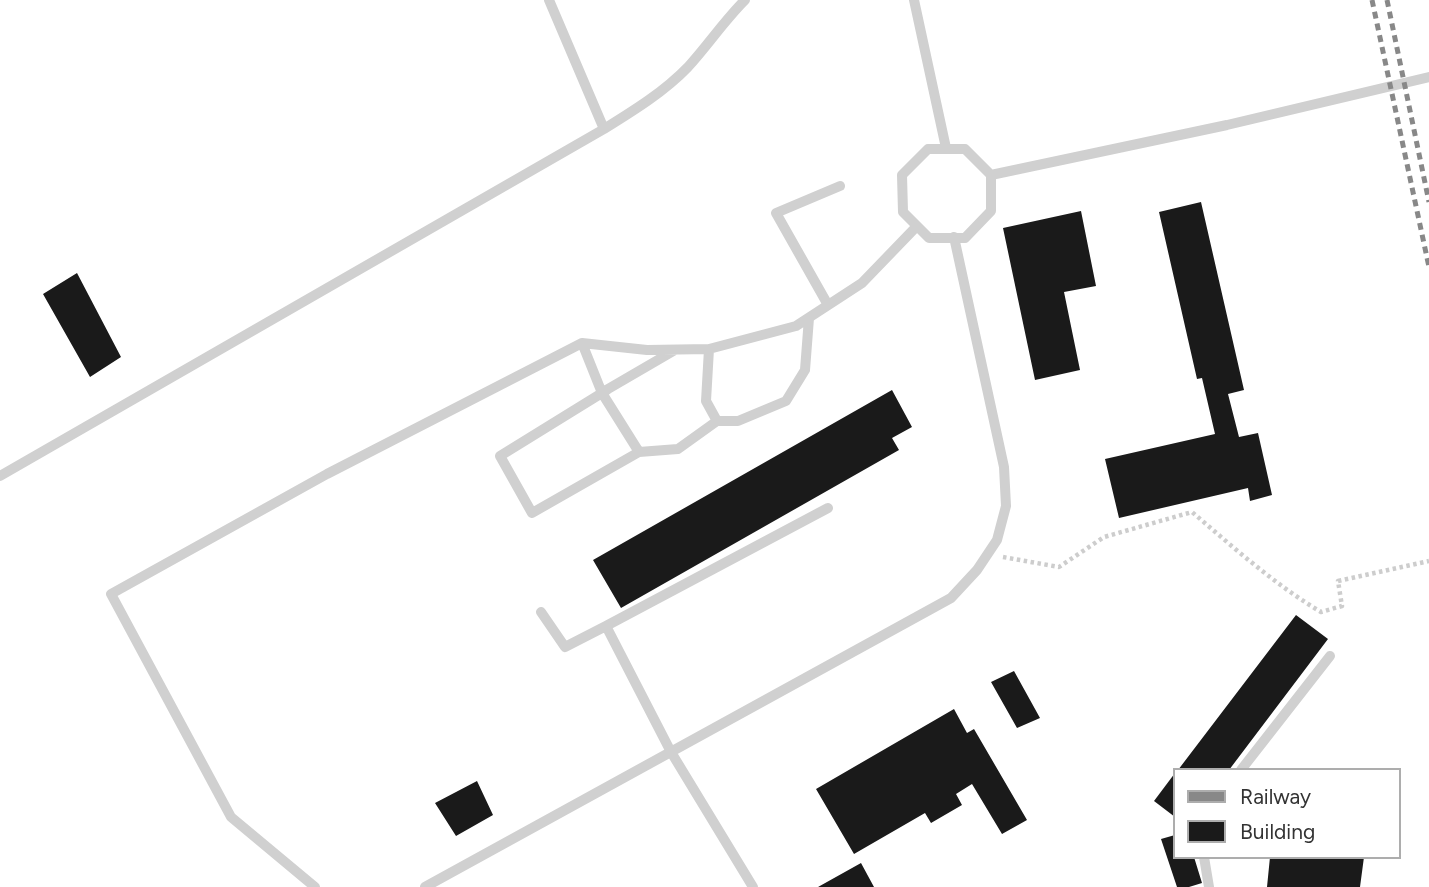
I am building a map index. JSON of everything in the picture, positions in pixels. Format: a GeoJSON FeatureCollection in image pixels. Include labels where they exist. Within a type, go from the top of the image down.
{"type":"FeatureCollection","features":[{"type":"Feature","properties":{"kind":"lane"},"geometry":{"type":"LineString","coordinates":[[549,0],[604,129]]}},
{"type":"Feature","properties":{"kind":"lane"},"geometry":{"type":"LineString","coordinates":[[914,0],[946,148]]}},
{"type":"Feature","properties":{"kind":"lane"},"geometry":{"type":"LineString","coordinates":[[0,476],[604,129],[646,102],[687,68],[741,2]]}},
{"type":"Feature","properties":{"kind":"lane"},"geometry":{"type":"LineString","coordinates":[[991,175],[1227,125],[1429,77]]}},
{"type":"Feature","properties":{"kind":"lane"},"geometry":{"type":"LineString","coordinates":[[946,148],[965,149],[991,175],[991,211],[965,237],[929,237],[903,212],[902,175],[928,149],[946,148]]}},
{"type":"Feature","properties":{"kind":"lane"},"geometry":{"type":"LineString","coordinates":[[828,305],[776,213],[840,186]]}},
{"type":"Feature","properties":{"kind":"lane"},"geometry":{"type":"LineString","coordinates":[[314,887],[231,817],[111,594],[327,474],[582,343],[648,350],[709,349],[796,326],[862,283],[917,226]]}},
{"type":"Feature","properties":{"kind":"lane"},"geometry":{"type":"LineString","coordinates":[[425,887],[951,598],[977,570],[997,540],[1006,506],[1004,467],[954,237]]}},
{"type":"Feature","properties":{"kind":"lane"},"geometry":{"type":"LineString","coordinates":[[677,350],[500,456],[532,513],[639,452],[678,449],[717,421],[738,421],[786,401],[805,370],[809,318]]}},
{"type":"Feature","properties":{"kind":"lane"},"geometry":{"type":"LineString","coordinates":[[582,343],[602,393],[639,452]]}},
{"type":"Feature","properties":{"kind":"lane"},"geometry":{"type":"LineString","coordinates":[[709,349],[706,401],[717,421]]}},
{"type":"Feature","properties":{"kind":"lane"},"geometry":{"type":"LineString","coordinates":[[541,612],[565,647],[828,508]]}},
{"type":"Feature","properties":{"kind":"lane"},"geometry":{"type":"LineString","coordinates":[[606,626],[671,752],[753,887]]}},
{"type":"Feature","properties":{"kind":"lane"},"geometry":{"type":"LineString","coordinates":[[1243,768],[1330,656]]}},
{"type":"Feature","properties":{"kind":"lane"},"geometry":{"type":"LineString","coordinates":[[1204,859],[1209,887]]}},
{"type":"Feature","properties":{"kind":"path"},"geometry":{"type":"LineString","coordinates":[[988,554],[1059,567],[1104,537],[1192,512],[1251,562],[1321,612],[1342,606],[1338,581],[1429,561]]}},
{"type":"Feature","properties":{"kind":"building"},"geometry":{"type":"Polygon","coordinates":[[[1201,202],[1244,390],[1228,394],[1239,437],[1258,433],[1272,495],[1250,501],[1248,488],[1119,518],[1105,459],[1215,434],[1202,378],[1197,379],[1159,212],[1201,202]]]}},
{"type":"Feature","properties":{"kind":"building"},"geometry":{"type":"Polygon","coordinates":[[[1081,211],[1096,286],[1064,292],[1080,370],[1035,380],[1003,228],[1081,211]]]}},
{"type":"Feature","properties":{"kind":"building"},"geometry":{"type":"Polygon","coordinates":[[[77,273],[121,357],[90,377],[43,294],[77,273]]]}},
{"type":"Feature","properties":{"kind":"building"},"geometry":{"type":"Polygon","coordinates":[[[892,390],[912,427],[892,438],[899,450],[621,608],[593,560],[892,390]]]}},
{"type":"Feature","properties":{"kind":"building"},"geometry":{"type":"Polygon","coordinates":[[[1296,615],[1328,639],[1231,768],[1180,768],[1296,615]]]}},
{"type":"Feature","properties":{"kind":"building"},"geometry":{"type":"Polygon","coordinates":[[[1014,671],[1040,718],[1017,728],[991,682],[1014,671]]]}},
{"type":"Feature","properties":{"kind":"building"},"geometry":{"type":"Polygon","coordinates":[[[954,709],[967,733],[974,729],[1027,820],[1002,834],[972,784],[956,794],[962,805],[931,823],[925,813],[854,854],[816,789],[954,709]]]}},
{"type":"Feature","properties":{"kind":"building"},"geometry":{"type":"Polygon","coordinates":[[[1174,774],[1174,816],[1154,801],[1174,774]]]}},
{"type":"Feature","properties":{"kind":"building"},"geometry":{"type":"Polygon","coordinates":[[[477,781],[493,815],[456,836],[435,803],[477,781]]]}},
{"type":"Feature","properties":{"kind":"building"},"geometry":{"type":"Polygon","coordinates":[[[1174,835],[1174,859],[1195,859],[1202,883],[1177,887],[1161,839],[1174,835]]]}},
{"type":"Feature","properties":{"kind":"building"},"geometry":{"type":"Polygon","coordinates":[[[1270,859],[1364,859],[1360,887],[1267,887],[1270,859]]]}},
{"type":"Feature","properties":{"kind":"building"},"geometry":{"type":"Polygon","coordinates":[[[861,863],[874,887],[818,887],[861,863]]]}},
{"type":"Feature","properties":{"kind":"railway"},"geometry":{"type":"LineString","coordinates":[[1372,0],[1429,267]]}},
{"type":"Feature","properties":{"kind":"railway"},"geometry":{"type":"LineString","coordinates":[[1387,0],[1429,202]]}}]}
